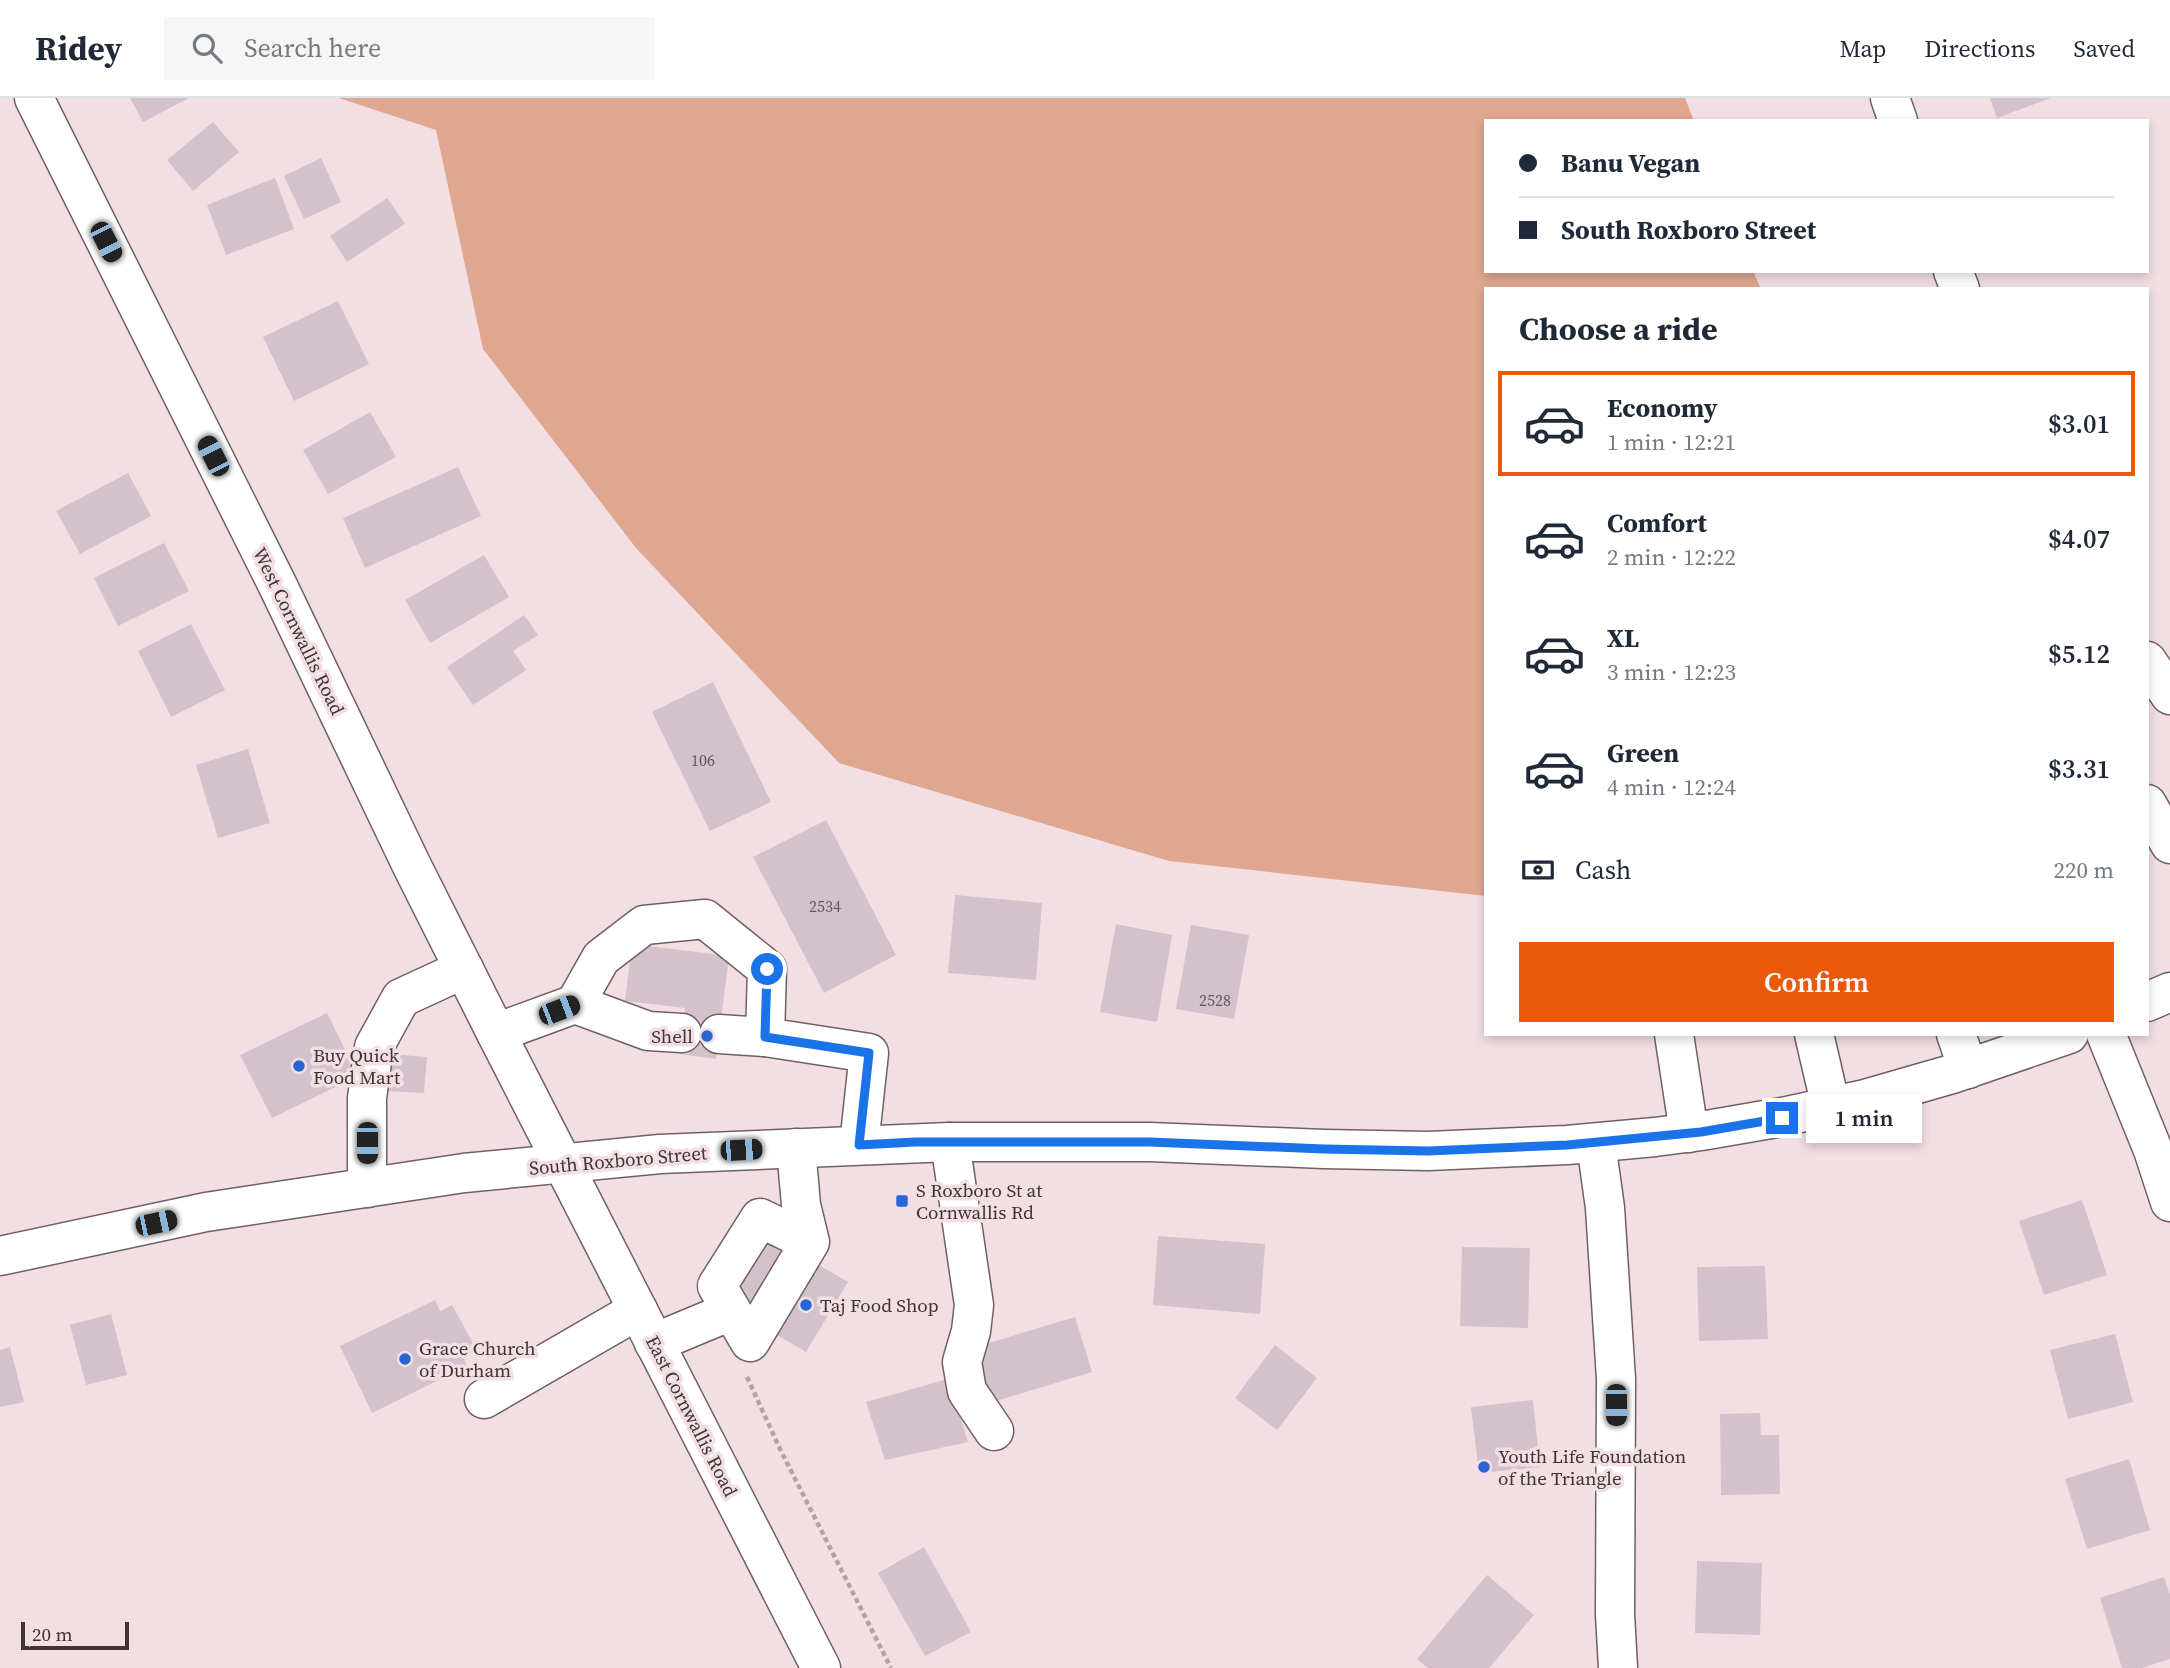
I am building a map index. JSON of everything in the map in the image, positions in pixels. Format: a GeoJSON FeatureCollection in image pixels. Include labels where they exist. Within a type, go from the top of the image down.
{"type":"FeatureCollection","features":[{"type":"Feature","properties":{"kind":"street","name":"West Cornwallis Road"},"geometry":{"type":"LineString","coordinates":[[34,98],[278,586],[464,970],[563,1164]]}},
{"type":"Feature","properties":{"kind":"street"},"geometry":{"type":"LineString","coordinates":[[1890,98],[1897,119]]}},
{"type":"Feature","properties":{"kind":"street"},"geometry":{"type":"LineString","coordinates":[[2149,664],[2170,695]]}},
{"type":"Feature","properties":{"kind":"street"},"geometry":{"type":"LineString","coordinates":[[2149,807],[2170,844]]}},
{"type":"Feature","properties":{"kind":"street"},"geometry":{"type":"LineString","coordinates":[[496,1033],[575,1004],[601,958],[644,925],[705,919],[767,969],[765,1037]]}},
{"type":"Feature","properties":{"kind":"street"},"geometry":{"type":"LineString","coordinates":[[367,1188],[368,1098],[374,1047],[401,998],[464,970]]}},
{"type":"Feature","properties":{"kind":"street"},"geometry":{"type":"LineString","coordinates":[[2149,1001],[2170,992]]}},
{"type":"Feature","properties":{"kind":"street"},"geometry":{"type":"LineString","coordinates":[[575,1004],[648,1031],[682,1032]]}},
{"type":"Feature","properties":{"kind":"street"},"geometry":{"type":"LineString","coordinates":[[719,1034],[765,1037],[869,1053],[859,1145]]}},
{"type":"Feature","properties":{"kind":"street"},"geometry":{"type":"LineString","coordinates":[[1674,1036],[1689,1133]]}},
{"type":"Feature","properties":{"kind":"street"},"geometry":{"type":"LineString","coordinates":[[1814,1036],[1831,1107]]}},
{"type":"Feature","properties":{"kind":"street","name":"South Roxboro Street"},"geometry":{"type":"LineString","coordinates":[[0,1256],[206,1212],[464,1173],[660,1154],[950,1142],[1150,1142],[1428,1151],[1596,1143],[1689,1133],[1831,1107],[1865,1099],[1962,1051],[2056,1036]]}},
{"type":"Feature","properties":{"kind":"street"},"geometry":{"type":"LineString","coordinates":[[2107,1036],[2170,1202]]}},
{"type":"Feature","properties":{"kind":"street"},"geometry":{"type":"LineString","coordinates":[[950,1142],[974,1305],[971,1331],[962,1363],[967,1391],[994,1431]]}},
{"type":"Feature","properties":{"kind":"street"},"geometry":{"type":"LineString","coordinates":[[1596,1143],[1605,1208],[1616,1379],[1615,1614],[1618,1668]]}},
{"type":"Feature","properties":{"kind":"street"},"geometry":{"type":"LineString","coordinates":[[796,1148],[801,1205],[810,1242],[750,1342],[717,1286],[760,1218],[810,1242]]}},
{"type":"Feature","properties":{"kind":"street","name":"East Cornwallis Road"},"geometry":{"type":"LineString","coordinates":[[563,1164],[821,1668]]}},
{"type":"Feature","properties":{"kind":"street"},"geometry":{"type":"LineString","coordinates":[[484,1399],[646,1327],[731,1311]]}},
{"type":"Feature","properties":{"kind":"path"},"geometry":{"type":"LineString","coordinates":[[747,1377],[780,1449],[891,1668]]}},
{"type":"Feature","properties":{"kind":"shaded area"},"geometry":{"type":"Polygon","coordinates":[[[339,98],[1685,98],[1693,119],[1484,119],[1484,273],[1754,273],[1760,287],[1484,287],[1484,896],[1169,861],[839,763],[636,548],[483,349],[436,130],[339,98]]]}},
{"type":"Feature","properties":{"kind":"building"},"geometry":{"type":"Polygon","coordinates":[[[130,98],[189,98],[143,122],[130,98]]]}},
{"type":"Feature","properties":{"kind":"building"},"geometry":{"type":"Polygon","coordinates":[[[1990,98],[2051,98],[1997,118],[1990,98]]]}},
{"type":"Feature","properties":{"kind":"building"},"geometry":{"type":"Polygon","coordinates":[[[213,122],[239,152],[193,191],[167,160],[213,122]]]}},
{"type":"Feature","properties":{"kind":"building"},"geometry":{"type":"Polygon","coordinates":[[[321,158],[341,202],[304,219],[284,176],[321,158]]]}},
{"type":"Feature","properties":{"kind":"building"},"geometry":{"type":"Polygon","coordinates":[[[275,178],[294,229],[226,255],[207,205],[275,178]]]}},
{"type":"Feature","properties":{"kind":"building"},"geometry":{"type":"Polygon","coordinates":[[[387,198],[405,224],[347,262],[330,236],[387,198]]]}},
{"type":"Feature","properties":{"kind":"building"},"geometry":{"type":"Polygon","coordinates":[[[338,301],[369,364],[294,401],[263,337],[338,301]]]}},
{"type":"Feature","properties":{"kind":"building"},"geometry":{"type":"Polygon","coordinates":[[[370,412],[396,457],[328,494],[303,450],[370,412]]]}},
{"type":"Feature","properties":{"kind":"building"},"geometry":{"type":"Polygon","coordinates":[[[458,467],[481,516],[365,568],[343,518],[458,467]]]}},
{"type":"Feature","properties":{"kind":"building"},"geometry":{"type":"Polygon","coordinates":[[[128,473],[151,516],[80,554],[56,511],[128,473]]]}},
{"type":"Feature","properties":{"kind":"building"},"geometry":{"type":"Polygon","coordinates":[[[164,543],[189,591],[118,626],[94,578],[164,543]]]}},
{"type":"Feature","properties":{"kind":"building"},"geometry":{"type":"Polygon","coordinates":[[[484,555],[509,597],[430,643],[405,600],[484,555]]]}},
{"type":"Feature","properties":{"kind":"building"},"geometry":{"type":"Polygon","coordinates":[[[524,615],[538,635],[513,651],[526,670],[473,705],[447,667],[524,615]]]}},
{"type":"Feature","properties":{"kind":"building"},"geometry":{"type":"Polygon","coordinates":[[[191,624],[225,690],[171,717],[138,651],[191,624]]]}},
{"type":"Feature","properties":{"kind":"building"},"geometry":{"type":"Polygon","coordinates":[[[713,682],[771,802],[710,831],[652,712],[713,682]]]}},
{"type":"Feature","properties":{"kind":"building"},"geometry":{"type":"Polygon","coordinates":[[[248,749],[270,823],[218,838],[196,765],[248,749]]]}},
{"type":"Feature","properties":{"kind":"building"},"geometry":{"type":"Polygon","coordinates":[[[826,820],[896,955],[824,993],[753,857],[826,820]]]}},
{"type":"Feature","properties":{"kind":"building"},"geometry":{"type":"Polygon","coordinates":[[[955,895],[1042,903],[1036,980],[948,973],[955,895]]]}},
{"type":"Feature","properties":{"kind":"building"},"geometry":{"type":"Polygon","coordinates":[[[1116,924],[1172,935],[1157,1022],[1100,1012],[1116,924]]]}},
{"type":"Feature","properties":{"kind":"building"},"geometry":{"type":"Polygon","coordinates":[[[1191,925],[1249,935],[1234,1019],[1176,1009],[1191,925]]]}},
{"type":"Feature","properties":{"kind":"building"},"geometry":{"type":"Polygon","coordinates":[[[632,944],[729,956],[716,1059],[679,1054],[685,1008],[625,1001],[632,944]]]}},
{"type":"Feature","properties":{"kind":"building","name":"Buy Quick Food Mart"},"geometry":{"type":"Polygon","coordinates":[[[327,1013],[358,1076],[272,1118],[240,1055],[327,1013]]]}},
{"type":"Feature","properties":{"kind":"building"},"geometry":{"type":"Polygon","coordinates":[[[389,1054],[427,1057],[424,1093],[386,1091],[389,1054]]]}},
{"type":"Feature","properties":{"kind":"building"},"geometry":{"type":"Polygon","coordinates":[[[2082,1200],[2107,1275],[2044,1295],[2019,1221],[2082,1200]]]}},
{"type":"Feature","properties":{"kind":"building"},"geometry":{"type":"Polygon","coordinates":[[[762,1236],[795,1255],[762,1314],[729,1296],[762,1236]]]}},
{"type":"Feature","properties":{"kind":"building"},"geometry":{"type":"Polygon","coordinates":[[[1158,1236],[1265,1244],[1260,1314],[1153,1305],[1158,1236]]]}},
{"type":"Feature","properties":{"kind":"building"},"geometry":{"type":"Polygon","coordinates":[[[1462,1247],[1530,1248],[1528,1328],[1460,1326],[1462,1247]]]}},
{"type":"Feature","properties":{"kind":"building","name":"Taj Food Shop"},"geometry":{"type":"Polygon","coordinates":[[[807,1258],[848,1282],[806,1352],[765,1328],[807,1258]]]}},
{"type":"Feature","properties":{"kind":"building"},"geometry":{"type":"Polygon","coordinates":[[[1765,1266],[1768,1339],[1699,1341],[1697,1267],[1765,1266]]]}},
{"type":"Feature","properties":{"kind":"building","name":"Grace Church of Durham"},"geometry":{"type":"Polygon","coordinates":[[[435,1300],[440,1311],[452,1305],[474,1345],[461,1352],[467,1366],[372,1413],[340,1346],[435,1300]]]}},
{"type":"Feature","properties":{"kind":"building"},"geometry":{"type":"Polygon","coordinates":[[[111,1314],[127,1375],[86,1385],[70,1325],[111,1314]]]}},
{"type":"Feature","properties":{"kind":"building"},"geometry":{"type":"Polygon","coordinates":[[[1075,1317],[1092,1372],[986,1404],[969,1349],[1075,1317]]]}},
{"type":"Feature","properties":{"kind":"building"},"geometry":{"type":"Polygon","coordinates":[[[2115,1334],[2133,1402],[2068,1419],[2050,1350],[2115,1334]]]}},
{"type":"Feature","properties":{"kind":"building"},"geometry":{"type":"Polygon","coordinates":[[[1275,1345],[1317,1378],[1277,1430],[1235,1398],[1275,1345]]]}},
{"type":"Feature","properties":{"kind":"building"},"geometry":{"type":"Polygon","coordinates":[[[10,1347],[24,1402],[0,1407],[0,1350],[10,1347]]]}},
{"type":"Feature","properties":{"kind":"building"},"geometry":{"type":"Polygon","coordinates":[[[948,1379],[968,1442],[885,1460],[866,1402],[948,1379]]]}},
{"type":"Feature","properties":{"kind":"building"},"geometry":{"type":"Polygon","coordinates":[[[1533,1400],[1540,1467],[1479,1473],[1471,1407],[1533,1400]]]}},
{"type":"Feature","properties":{"kind":"building"},"geometry":{"type":"Polygon","coordinates":[[[1760,1413],[1761,1435],[1779,1435],[1780,1494],[1721,1495],[1720,1414],[1760,1413]]]}},
{"type":"Feature","properties":{"kind":"building"},"geometry":{"type":"Polygon","coordinates":[[[2129,1459],[2150,1530],[2087,1549],[2065,1479],[2129,1459]]]}},
{"type":"Feature","properties":{"kind":"building"},"geometry":{"type":"Polygon","coordinates":[[[924,1547],[971,1632],[925,1656],[878,1573],[924,1547]]]}},
{"type":"Feature","properties":{"kind":"building"},"geometry":{"type":"Polygon","coordinates":[[[1697,1561],[1762,1563],[1760,1635],[1695,1633],[1697,1561]]]}},
{"type":"Feature","properties":{"kind":"building"},"geometry":{"type":"Polygon","coordinates":[[[1487,1575],[1534,1615],[1489,1668],[1428,1668],[1417,1659],[1487,1575]]]}},
{"type":"Feature","properties":{"kind":"building"},"geometry":{"type":"Polygon","coordinates":[[[2164,1577],[2170,1594],[2170,1659],[2142,1668],[2122,1668],[2100,1598],[2164,1577]]]}},
{"type":"Feature","properties":{"kind":"place","name":"Shell"},"geometry":{"type":"Point","coordinates":[707,1036]}},
{"type":"Feature","properties":{"kind":"place","name":"Buy Quick Food Mart"},"geometry":{"type":"Point","coordinates":[299,1066]}},
{"type":"Feature","properties":{"kind":"place","name":"S Roxboro St at Cornwallis Rd"},"geometry":{"type":"Point","coordinates":[902,1201]}},
{"type":"Feature","properties":{"kind":"place","name":"Taj Food Shop"},"geometry":{"type":"Point","coordinates":[806,1305]}},
{"type":"Feature","properties":{"kind":"place","name":"Grace Church of Durham"},"geometry":{"type":"Point","coordinates":[405,1359]}},
{"type":"Feature","properties":{"kind":"place","name":"Youth Life Foundation of the Triangle"},"geometry":{"type":"Point","coordinates":[1484,1467]}},
{"type":"Feature","properties":{"kind":"route"},"geometry":{"type":"LineString","coordinates":[[767,969],[765,1037],[869,1053],[859,1145],[915,1142],[1150,1142],[1428,1151],[1567,1145],[1701,1132],[1782,1118]]}}]}
